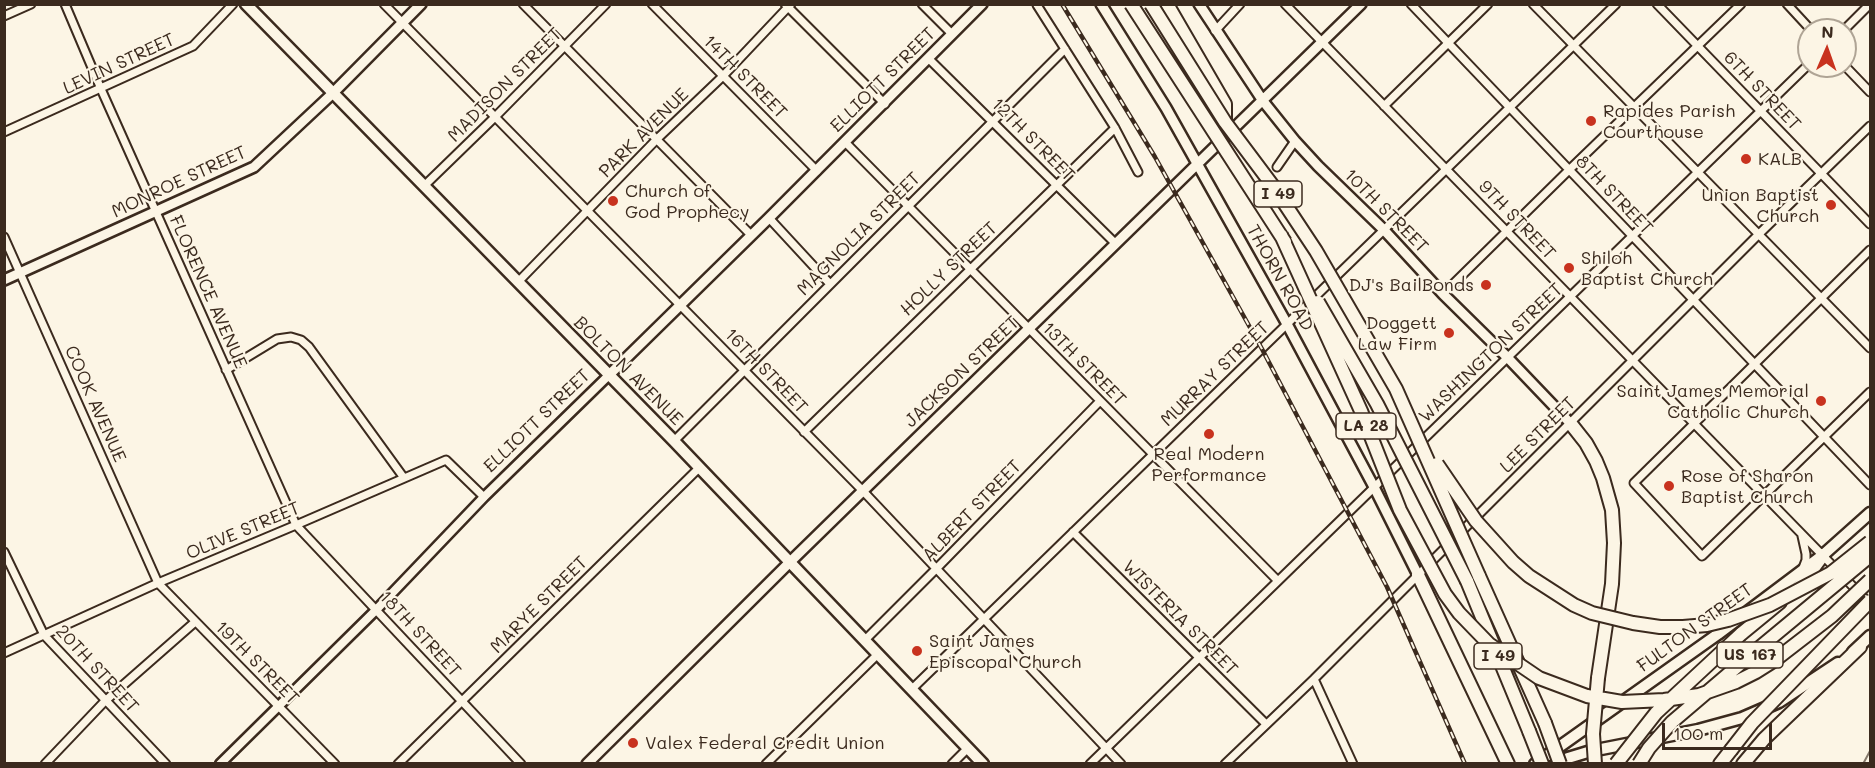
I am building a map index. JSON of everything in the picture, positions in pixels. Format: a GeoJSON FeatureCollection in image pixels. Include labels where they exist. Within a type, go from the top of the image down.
{"type":"FeatureCollection","features":[{"type":"Feature","properties":{"kind":"highway","name":"I 49"},"geometry":{"type":"LineString","coordinates":[[1129,4],[1281,235],[1377,404],[1473,578],[1545,723],[1559,764]]}},
{"type":"Feature","properties":{"kind":"highway","name":"I 49"},"geometry":{"type":"LineString","coordinates":[[1151,4],[1225,122],[1273,186],[1316,251],[1396,389],[1473,578],[1542,764]]}},
{"type":"Feature","properties":{"kind":"highway"},"geometry":{"type":"LineString","coordinates":[[1167,4],[1225,104],[1225,122]]}},
{"type":"Feature","properties":{"kind":"highway","name":"LA 28"},"geometry":{"type":"LineString","coordinates":[[1281,235],[1360,411],[1400,510],[1445,594],[1459,613],[1489,644],[1539,678],[1587,696],[1613,701],[1664,700],[1699,695],[1736,682],[1775,660],[1832,616],[1870,580]]}},
{"type":"Feature","properties":{"kind":"highway","name":"LA 28"},"geometry":{"type":"LineString","coordinates":[[1396,389],[1441,472],[1476,521],[1528,576],[1574,605],[1592,613],[1660,627],[1707,625],[1728,620],[1770,605],[1831,573],[1870,542]]}},
{"type":"Feature","properties":{"kind":"highway"},"geometry":{"type":"LineString","coordinates":[[1571,424],[1596,461],[1612,510],[1614,543],[1612,584],[1598,678],[1593,734],[1595,764]]}},
{"type":"Feature","properties":{"kind":"highway"},"geometry":{"type":"LineString","coordinates":[[1616,764],[1656,713],[1741,634],[1801,585],[1823,555]]}},
{"type":"Feature","properties":{"kind":"highway","name":"US 167"},"geometry":{"type":"LineString","coordinates":[[1639,764],[1649,748],[1672,722],[1870,556]]}},
{"type":"Feature","properties":{"kind":"highway"},"geometry":{"type":"LineString","coordinates":[[1418,575],[1505,758]]}},
{"type":"Feature","properties":{"kind":"highway","name":"US 167"},"geometry":{"type":"LineString","coordinates":[[1720,764],[1752,723],[1870,602]]}},
{"type":"Feature","properties":{"kind":"highway"},"geometry":{"type":"LineString","coordinates":[[1743,764],[1764,739],[1860,647]]}},
{"type":"Feature","properties":{"kind":"main road","name":"BOLTON AVENUE"},"geometry":{"type":"LineString","coordinates":[[246,4],[700,467],[983,764]]}},
{"type":"Feature","properties":{"kind":"main road","name":"MONROE STREET"},"geometry":{"type":"LineString","coordinates":[[4,280],[254,167],[332,94],[421,4]]}},
{"type":"Feature","properties":{"kind":"main road","name":"ELLIOTT STREET"},"geometry":{"type":"LineString","coordinates":[[609,375],[885,104],[982,4]]}},
{"type":"Feature","properties":{"kind":"main road","name":"THORN ROAD"},"geometry":{"type":"LineString","coordinates":[[1101,4],[1166,108],[1287,324],[1418,575]]}},
{"type":"Feature","properties":{"kind":"main road","name":"10TH STREET"},"geometry":{"type":"LineString","coordinates":[[1199,4],[1263,101],[1295,141],[1571,424]]}},
{"type":"Feature","properties":{"kind":"main road","name":"JACKSON STREET"},"geometry":{"type":"LineString","coordinates":[[587,764],[790,562],[1361,4]]}},
{"type":"Feature","properties":{"kind":"main road","name":"FULTON STREET"},"geometry":{"type":"LineString","coordinates":[[1534,764],[1718,634],[1823,555],[1870,513]]}},
{"type":"Feature","properties":{"kind":"main road"},"geometry":{"type":"LineString","coordinates":[[1559,764],[1568,758],[1591,751],[1698,730],[1742,718],[1779,702],[1860,647],[1870,636]]}},
{"type":"Feature","properties":{"kind":"street"},"geometry":{"type":"LineString","coordinates":[[4,16],[31,4]]}},
{"type":"Feature","properties":{"kind":"street","name":"FLORENCE AVENUE"},"geometry":{"type":"LineString","coordinates":[[65,4],[296,525]]}},
{"type":"Feature","properties":{"kind":"street","name":"LEVIN STREET"},"geometry":{"type":"LineString","coordinates":[[4,132],[193,46],[233,4]]}},
{"type":"Feature","properties":{"kind":"street","name":"16TH STREET"},"geometry":{"type":"LineString","coordinates":[[384,4],[863,491],[1121,764]]}},
{"type":"Feature","properties":{"kind":"street"},"geometry":{"type":"LineString","coordinates":[[523,4],[751,235]]}},
{"type":"Feature","properties":{"kind":"street","name":"MADISON STREET"},"geometry":{"type":"LineString","coordinates":[[424,186],[606,4]]}},
{"type":"Feature","properties":{"kind":"street","name":"14TH STREET"},"geometry":{"type":"LineString","coordinates":[[652,4],[817,171]]}},
{"type":"Feature","properties":{"kind":"street"},"geometry":{"type":"LineString","coordinates":[[922,4],[952,34]]}},
{"type":"Feature","properties":{"kind":"street"},"geometry":{"type":"LineString","coordinates":[[1215,31],[1240,4]]}},
{"type":"Feature","properties":{"kind":"street","name":"9TH STREET"},"geometry":{"type":"LineString","coordinates":[[1285,4],[1870,602]]}},
{"type":"Feature","properties":{"kind":"street","name":"8TH STREET"},"geometry":{"type":"LineString","coordinates":[[1411,4],[1870,485]]}},
{"type":"Feature","properties":{"kind":"street"},"geometry":{"type":"LineString","coordinates":[[1384,106],[1488,4]]}},
{"type":"Feature","properties":{"kind":"street"},"geometry":{"type":"LineString","coordinates":[[1533,4],[1870,348]]}},
{"type":"Feature","properties":{"kind":"street","name":"MURRAY STREET"},"geometry":{"type":"LineString","coordinates":[[912,689],[1616,4]]}},
{"type":"Feature","properties":{"kind":"street","name":"6TH STREET"},"geometry":{"type":"LineString","coordinates":[[1657,4],[1870,224]]}},
{"type":"Feature","properties":{"kind":"street"},"geometry":{"type":"LineString","coordinates":[[1443,294],[1741,4]]}},
{"type":"Feature","properties":{"kind":"street"},"geometry":{"type":"LineString","coordinates":[[1787,4],[1800,18]]}},
{"type":"Feature","properties":{"kind":"street"},"geometry":{"type":"LineString","coordinates":[[1856,18],[1870,4]]}},
{"type":"Feature","properties":{"kind":"street"},"geometry":{"type":"LineString","coordinates":[[1037,5],[1115,128],[1138,172]]}},
{"type":"Feature","properties":{"kind":"street"},"geometry":{"type":"LineString","coordinates":[[788,6],[885,104]]}},
{"type":"Feature","properties":{"kind":"street","name":"PARK AVENUE"},"geometry":{"type":"LineString","coordinates":[[518,282],[788,6]]}},
{"type":"Feature","properties":{"kind":"street","name":"MAGNOLIA STREET"},"geometry":{"type":"LineString","coordinates":[[674,441],[1065,49]]}},
{"type":"Feature","properties":{"kind":"street","name":"12TH STREET"},"geometry":{"type":"LineString","coordinates":[[928,58],[1116,244]]}},
{"type":"Feature","properties":{"kind":"street","name":"WASHINGTON STREET"},"geometry":{"type":"LineString","coordinates":[[1090,764],[1797,76]]}},
{"type":"Feature","properties":{"kind":"street"},"geometry":{"type":"LineString","coordinates":[[1857,78],[1870,92]]}},
{"type":"Feature","properties":{"kind":"street","name":"LEE STREET"},"geometry":{"type":"LineString","coordinates":[[1225,764],[1314,679],[1870,126]]}},
{"type":"Feature","properties":{"kind":"street","name":"HOLLY STREET"},"geometry":{"type":"LineString","coordinates":[[804,432],[1115,128]]}},
{"type":"Feature","properties":{"kind":"street"},"geometry":{"type":"LineString","coordinates":[[1277,167],[1295,141]]}},
{"type":"Feature","properties":{"kind":"street","name":"13TH STREET"},"geometry":{"type":"LineString","coordinates":[[845,142],[1278,581]]}},
{"type":"Feature","properties":{"kind":"street"},"geometry":{"type":"LineString","coordinates":[[769,218],[830,284]]}},
{"type":"Feature","properties":{"kind":"street","name":"COOK AVENUE"},"geometry":{"type":"LineString","coordinates":[[4,237],[158,583]]}},
{"type":"Feature","properties":{"kind":"street"},"geometry":{"type":"LineString","coordinates":[[1870,250],[1634,483],[1702,556],[1870,392]]}},
{"type":"Feature","properties":{"kind":"street"},"geometry":{"type":"LineString","coordinates":[[226,370],[277,339],[291,337],[301,340],[309,347],[404,478]]}},
{"type":"Feature","properties":{"kind":"street","name":"ELLIOTT STREET"},"geometry":{"type":"LineString","coordinates":[[220,764],[376,610],[484,497],[609,375]]}},
{"type":"Feature","properties":{"kind":"street","name":"ALBERT STREET"},"geometry":{"type":"LineString","coordinates":[[865,640],[1100,401]]}},
{"type":"Feature","properties":{"kind":"street","name":"OLIVE STREET"},"geometry":{"type":"LineString","coordinates":[[4,653],[158,583],[446,459],[484,497]]}},
{"type":"Feature","properties":{"kind":"street","name":"MARYE STREET"},"geometry":{"type":"LineString","coordinates":[[398,764],[700,467]]}},
{"type":"Feature","properties":{"kind":"street","name":"18TH STREET"},"geometry":{"type":"LineString","coordinates":[[296,525],[521,764]]}},
{"type":"Feature","properties":{"kind":"street","name":"WISTERIA STREET"},"geometry":{"type":"LineString","coordinates":[[1073,532],[1266,724]]}},
{"type":"Feature","properties":{"kind":"street"},"geometry":{"type":"LineString","coordinates":[[1802,533],[1806,554],[1802,570]]}},
{"type":"Feature","properties":{"kind":"street","name":"20TH STREET"},"geometry":{"type":"LineString","coordinates":[[4,552],[44,635],[166,764]]}},
{"type":"Feature","properties":{"kind":"street","name":"19TH STREET"},"geometry":{"type":"LineString","coordinates":[[158,583],[335,764]]}},
{"type":"Feature","properties":{"kind":"street"},"geometry":{"type":"LineString","coordinates":[[45,764],[105,701],[195,622]]}},
{"type":"Feature","properties":{"kind":"street"},"geometry":{"type":"LineString","coordinates":[[766,764],[878,654]]}},
{"type":"Feature","properties":{"kind":"street"},"geometry":{"type":"LineString","coordinates":[[1314,679],[1353,764]]}},
{"type":"Feature","properties":{"kind":"street"},"geometry":{"type":"LineString","coordinates":[[952,764],[968,748]]}},
{"type":"Feature","properties":{"kind":"waterway"},"geometry":{"type":"LineString","coordinates":[[1863,764],[1870,751]]}},
{"type":"Feature","properties":{"kind":"railway"},"geometry":{"type":"LineString","coordinates":[[1062,4],[1155,157],[1262,349],[1387,587],[1465,764]]}},
{"type":"Feature","properties":{"kind":"place","name":"Rapides Parish Courthouse"},"geometry":{"type":"Point","coordinates":[1591,121]}},
{"type":"Feature","properties":{"kind":"place","name":"KALB"},"geometry":{"type":"Point","coordinates":[1746,159]}},
{"type":"Feature","properties":{"kind":"place","name":"Church of God Prophecy"},"geometry":{"type":"Point","coordinates":[613,201]}},
{"type":"Feature","properties":{"kind":"place","name":"Union Baptist Church"},"geometry":{"type":"Point","coordinates":[1831,205]}},
{"type":"Feature","properties":{"kind":"place","name":"Shiloh Baptist Church"},"geometry":{"type":"Point","coordinates":[1569,268]}},
{"type":"Feature","properties":{"kind":"place","name":"DJ's BailBonds"},"geometry":{"type":"Point","coordinates":[1486,285]}},
{"type":"Feature","properties":{"kind":"place","name":"Doggett Law Firm"},"geometry":{"type":"Point","coordinates":[1449,333]}},
{"type":"Feature","properties":{"kind":"place","name":"Saint James Memorial Catholic Church"},"geometry":{"type":"Point","coordinates":[1821,401]}},
{"type":"Feature","properties":{"kind":"place","name":"Real Modern Performance"},"geometry":{"type":"Point","coordinates":[1209,434]}},
{"type":"Feature","properties":{"kind":"place","name":"Rose of Sharon Baptist Church"},"geometry":{"type":"Point","coordinates":[1669,486]}},
{"type":"Feature","properties":{"kind":"place","name":"Saint James Episcopal Church"},"geometry":{"type":"Point","coordinates":[917,651]}},
{"type":"Feature","properties":{"kind":"place","name":"Valex Federal Credit Union"},"geometry":{"type":"Point","coordinates":[633,743]}}]}
